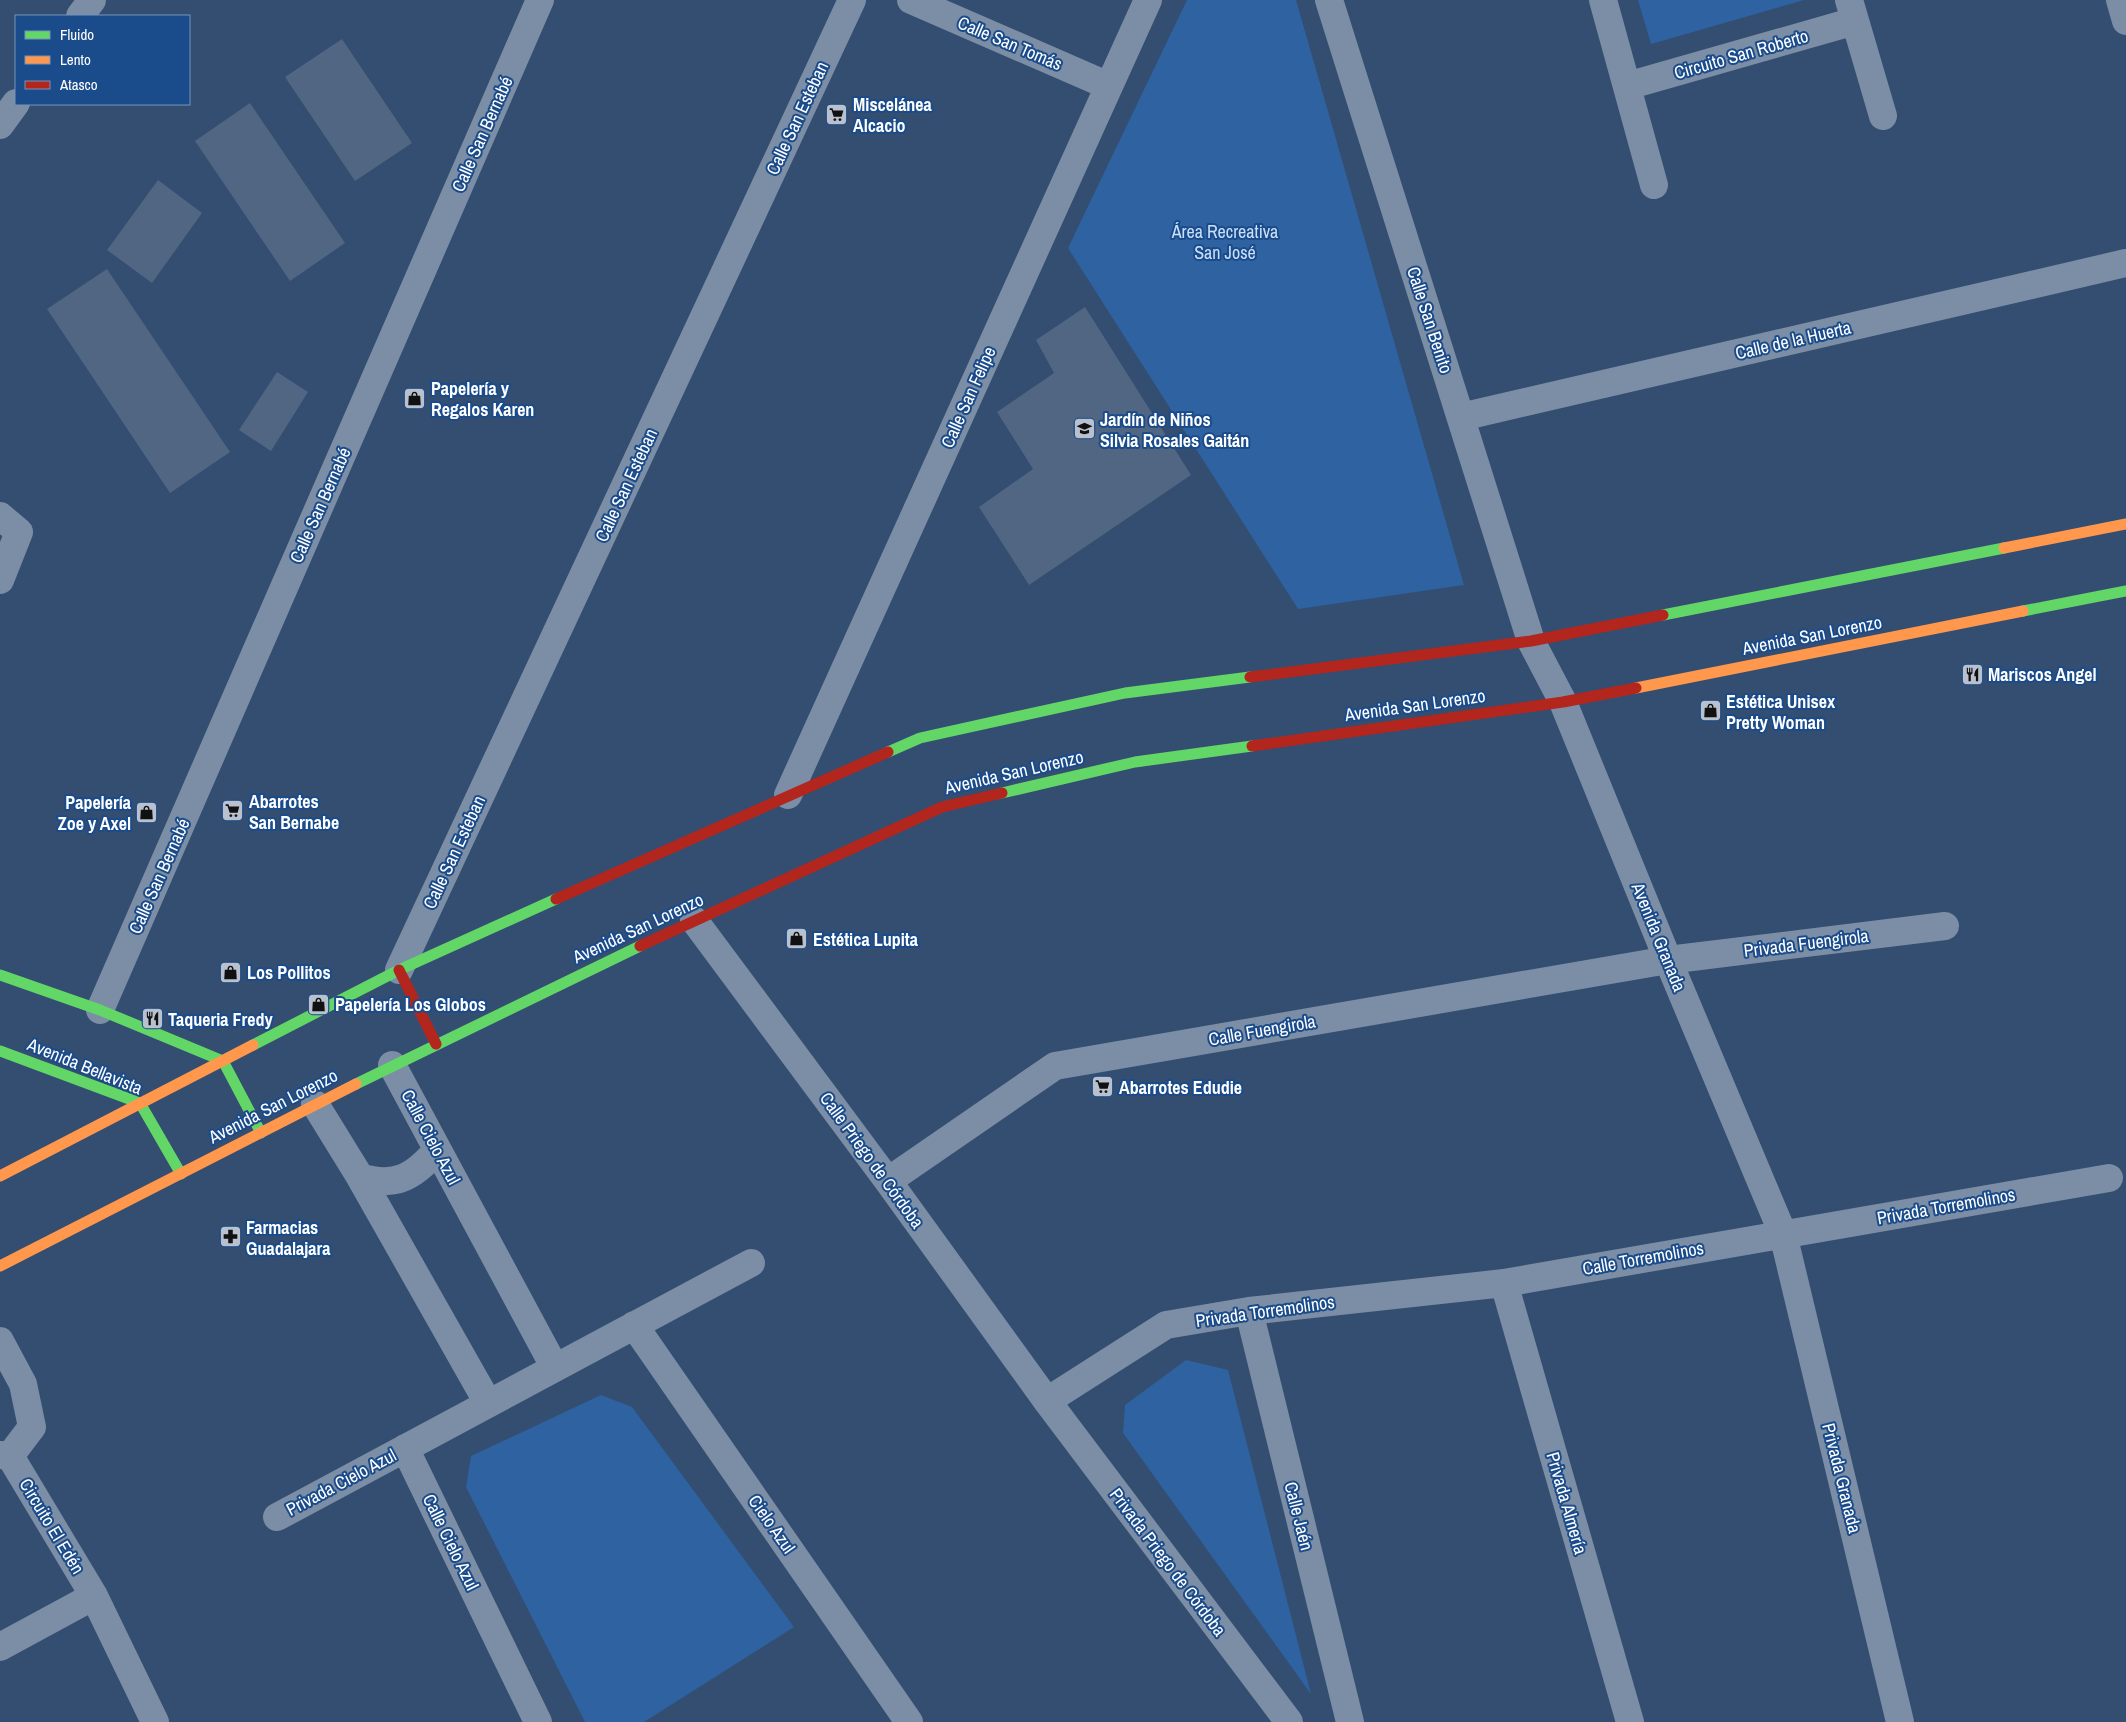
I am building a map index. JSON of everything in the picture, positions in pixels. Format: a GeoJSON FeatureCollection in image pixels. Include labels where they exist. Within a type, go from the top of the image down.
{"type":"FeatureCollection","features":[{"type":"Feature","properties":{"kind":"street"},"geometry":{"type":"LineString","coordinates":[[81,15],[92,0]]}},
{"type":"Feature","properties":{"kind":"street","name":"Calle San Bernabé"},"geometry":{"type":"LineString","coordinates":[[100,1010],[540,0]]}},
{"type":"Feature","properties":{"kind":"street","name":"Calle San Esteban"},"geometry":{"type":"LineString","coordinates":[[399,970],[852,0]]}},
{"type":"Feature","properties":{"kind":"street","name":"Calle San Tomás"},"geometry":{"type":"LineString","coordinates":[[911,0],[1109,86]]}},
{"type":"Feature","properties":{"kind":"street","name":"Calle San Felipe"},"geometry":{"type":"LineString","coordinates":[[788,795],[1148,0]]}},
{"type":"Feature","properties":{"kind":"street","name":"Calle San Benito"},"geometry":{"type":"LineString","coordinates":[[1329,0],[1531,641]]}},
{"type":"Feature","properties":{"kind":"street"},"geometry":{"type":"LineString","coordinates":[[1603,0],[1654,184]]}},
{"type":"Feature","properties":{"kind":"street"},"geometry":{"type":"LineString","coordinates":[[2120,0],[2126,21]]}},
{"type":"Feature","properties":{"kind":"street","name":"Circuito San Roberto"},"geometry":{"type":"LineString","coordinates":[[1627,86],[1852,10],[1883,116]]}},
{"type":"Feature","properties":{"kind":"street"},"geometry":{"type":"LineString","coordinates":[[0,125],[15,104]]}},
{"type":"Feature","properties":{"kind":"street","name":"Calle de la Huerta"},"geometry":{"type":"LineString","coordinates":[[1461,417],[2126,263]]}},
{"type":"Feature","properties":{"kind":"street"},"geometry":{"type":"LineString","coordinates":[[0,516],[19,532],[0,580]]}},
{"type":"Feature","properties":{"kind":"street"},"geometry":{"type":"LineString","coordinates":[[0,1176],[399,970],[788,795],[920,738],[1125,693],[1531,641],[2126,524]]}},
{"type":"Feature","properties":{"kind":"street","name":"Avenida San Lorenzo"},"geometry":{"type":"LineString","coordinates":[[0,1266],[436,1044],[694,920],[942,807],[1135,762],[1563,702],[2126,591]]}},
{"type":"Feature","properties":{"kind":"street","name":"Avenida Granada"},"geometry":{"type":"LineString","coordinates":[[1531,641],[1563,702],[1668,960],[1783,1234]]}},
{"type":"Feature","properties":{"kind":"street","name":"Calle Priego de Córdoba"},"geometry":{"type":"LineString","coordinates":[[694,920],[888,1181],[1047,1401]]}},
{"type":"Feature","properties":{"kind":"street","name":"Privada Fuengirola"},"geometry":{"type":"LineString","coordinates":[[1668,960],[1945,926]]}},
{"type":"Feature","properties":{"kind":"street","name":"Calle Fuengirola"},"geometry":{"type":"LineString","coordinates":[[888,1181],[1055,1066],[1668,960]]}},
{"type":"Feature","properties":{"kind":"street"},"geometry":{"type":"LineString","coordinates":[[399,970],[436,1044]]}},
{"type":"Feature","properties":{"kind":"street"},"geometry":{"type":"LineString","coordinates":[[0,975],[100,1010],[223,1061],[262,1132]]}},
{"type":"Feature","properties":{"kind":"street","name":"Avenida Bellavista"},"geometry":{"type":"LineString","coordinates":[[0,1051],[140,1103],[181,1174]]}},
{"type":"Feature","properties":{"kind":"street","name":"Calle Cielo Azul"},"geometry":{"type":"LineString","coordinates":[[392,1066],[556,1368]]}},
{"type":"Feature","properties":{"kind":"street"},"geometry":{"type":"LineString","coordinates":[[315,1104],[360,1178],[488,1403]]}},
{"type":"Feature","properties":{"kind":"street"},"geometry":{"type":"LineString","coordinates":[[360,1178],[388,1182],[402,1178],[415,1172],[437,1150]]}},
{"type":"Feature","properties":{"kind":"street","name":"Privada Torremolinos"},"geometry":{"type":"LineString","coordinates":[[1783,1234],[2109,1178]]}},
{"type":"Feature","properties":{"kind":"street","name":"Calle Torremolinos"},"geometry":{"type":"LineString","coordinates":[[1504,1283],[1783,1234]]}},
{"type":"Feature","properties":{"kind":"street","name":"Privada Granada"},"geometry":{"type":"LineString","coordinates":[[1783,1234],[1900,1722]]}},
{"type":"Feature","properties":{"kind":"street"},"geometry":{"type":"LineString","coordinates":[[405,1448],[751,1263]]}},
{"type":"Feature","properties":{"kind":"street","name":"Privada Torremolinos"},"geometry":{"type":"LineString","coordinates":[[1047,1401],[1166,1325],[1248,1311],[1504,1283]]}},
{"type":"Feature","properties":{"kind":"street","name":"Privada Almería"},"geometry":{"type":"LineString","coordinates":[[1504,1283],[1630,1722]]}},
{"type":"Feature","properties":{"kind":"street","name":"Calle Jaén"},"geometry":{"type":"LineString","coordinates":[[1248,1311],[1350,1722]]}},
{"type":"Feature","properties":{"kind":"street","name":"Cielo Azul"},"geometry":{"type":"LineString","coordinates":[[634,1326],[909,1722]]}},
{"type":"Feature","properties":{"kind":"street","name":"Circuito El Edén"},"geometry":{"type":"LineString","coordinates":[[0,1341],[23,1384],[32,1427],[5,1455],[94,1596],[155,1722]]}},
{"type":"Feature","properties":{"kind":"street","name":"Privada Priego de Córdoba"},"geometry":{"type":"LineString","coordinates":[[1047,1401],[1289,1722]]}},
{"type":"Feature","properties":{"kind":"street","name":"Calle Cielo Azul"},"geometry":{"type":"LineString","coordinates":[[405,1448],[538,1722]]}},
{"type":"Feature","properties":{"kind":"street","name":"Privada Cielo Azul"},"geometry":{"type":"LineString","coordinates":[[277,1517],[405,1448]]}},
{"type":"Feature","properties":{"kind":"street"},"geometry":{"type":"LineString","coordinates":[[0,1647],[94,1596]]}},
{"type":"Feature","properties":{"kind":"green space","name":"Área Recreativa San José"},"geometry":{"type":"Polygon","coordinates":[[[1187,0],[1296,0],[1464,585],[1298,609],[1068,248],[1187,0]]]}},
{"type":"Feature","properties":{"kind":"green space"},"geometry":{"type":"Polygon","coordinates":[[[1638,0],[1804,0],[1651,44],[1638,0]]]}},
{"type":"Feature","properties":{"kind":"green space"},"geometry":{"type":"Polygon","coordinates":[[[1186,1360],[1228,1370],[1311,1694],[1123,1433],[1125,1405],[1186,1360]]]}},
{"type":"Feature","properties":{"kind":"green space"},"geometry":{"type":"Polygon","coordinates":[[[601,1395],[632,1407],[794,1627],[644,1722],[585,1722],[466,1487],[471,1456],[601,1395]]]}},
{"type":"Feature","properties":{"kind":"building"},"geometry":{"type":"Polygon","coordinates":[[[342,39],[412,143],[355,181],[285,77],[342,39]]]}},
{"type":"Feature","properties":{"kind":"building"},"geometry":{"type":"Polygon","coordinates":[[[250,103],[345,243],[290,281],[195,141],[250,103]]]}},
{"type":"Feature","properties":{"kind":"building"},"geometry":{"type":"Polygon","coordinates":[[[158,180],[202,213],[152,283],[107,250],[158,180]]]}},
{"type":"Feature","properties":{"kind":"building"},"geometry":{"type":"Polygon","coordinates":[[[107,269],[230,452],[170,493],[47,309],[107,269]]]}},
{"type":"Feature","properties":{"kind":"building"},"geometry":{"type":"Polygon","coordinates":[[[1085,307],[1191,475],[1029,585],[979,507],[1033,469],[997,412],[1054,373],[1036,340],[1085,307]]]}},
{"type":"Feature","properties":{"kind":"building"},"geometry":{"type":"Polygon","coordinates":[[[277,372],[308,392],[271,451],[239,430],[277,372]]]}},
{"type":"Feature","properties":{"kind":"traffic: fast"},"geometry":{"type":"LineString","coordinates":[[1663,615],[2004,548]]}},
{"type":"Feature","properties":{"kind":"traffic: fast"},"geometry":{"type":"LineString","coordinates":[[2023,611],[2126,591]]}},
{"type":"Feature","properties":{"kind":"traffic: fast"},"geometry":{"type":"LineString","coordinates":[[888,752],[920,738],[1125,693],[1250,677]]}},
{"type":"Feature","properties":{"kind":"traffic: fast"},"geometry":{"type":"LineString","coordinates":[[1002,793],[1135,762],[1252,746]]}},
{"type":"Feature","properties":{"kind":"traffic: fast"},"geometry":{"type":"LineString","coordinates":[[253,1045],[399,970],[556,899]]}},
{"type":"Feature","properties":{"kind":"traffic: fast"},"geometry":{"type":"LineString","coordinates":[[356,1084],[640,946]]}},
{"type":"Feature","properties":{"kind":"traffic: fast"},"geometry":{"type":"LineString","coordinates":[[0,975],[100,1010],[223,1061],[261,1133]]}},
{"type":"Feature","properties":{"kind":"traffic: fast"},"geometry":{"type":"LineString","coordinates":[[0,1051],[140,1103],[181,1174]]}},
{"type":"Feature","properties":{"kind":"traffic: slow"},"geometry":{"type":"LineString","coordinates":[[2004,548],[2126,524]]}},
{"type":"Feature","properties":{"kind":"traffic: slow"},"geometry":{"type":"LineString","coordinates":[[1636,688],[2023,611]]}},
{"type":"Feature","properties":{"kind":"traffic: slow"},"geometry":{"type":"LineString","coordinates":[[0,1176],[253,1045]]}},
{"type":"Feature","properties":{"kind":"traffic: slow"},"geometry":{"type":"LineString","coordinates":[[0,1266],[356,1084]]}},
{"type":"Feature","properties":{"kind":"traffic: jam"},"geometry":{"type":"LineString","coordinates":[[1250,677],[1531,641],[1663,615]]}},
{"type":"Feature","properties":{"kind":"traffic: jam"},"geometry":{"type":"LineString","coordinates":[[1252,746],[1563,702],[1636,688]]}},
{"type":"Feature","properties":{"kind":"traffic: jam"},"geometry":{"type":"LineString","coordinates":[[556,899],[888,752]]}},
{"type":"Feature","properties":{"kind":"traffic: jam"},"geometry":{"type":"LineString","coordinates":[[640,946],[942,807],[1002,793]]}},
{"type":"Feature","properties":{"kind":"traffic: jam"},"geometry":{"type":"LineString","coordinates":[[399,970],[436,1044]]}},
{"type":"Feature","properties":{"kind":"place","name":"Miscelánea Alcacio"},"geometry":{"type":"Point","coordinates":[837,114]}},
{"type":"Feature","properties":{"kind":"place","name":"Papelería y Regalos Karen"},"geometry":{"type":"Point","coordinates":[415,398]}},
{"type":"Feature","properties":{"kind":"place","name":"Jardín de Niños Silvia Rosales Gaitán"},"geometry":{"type":"Point","coordinates":[1084,429]}},
{"type":"Feature","properties":{"kind":"place","name":"Mariscos Angel"},"geometry":{"type":"Point","coordinates":[1972,674]}},
{"type":"Feature","properties":{"kind":"place","name":"Estética Unisex Pretty Woman"},"geometry":{"type":"Point","coordinates":[1710,711]}},
{"type":"Feature","properties":{"kind":"place","name":"Abarrotes San Bernabe"},"geometry":{"type":"Point","coordinates":[233,811]}},
{"type":"Feature","properties":{"kind":"place","name":"Papelería Zoe y Axel"},"geometry":{"type":"Point","coordinates":[147,812]}},
{"type":"Feature","properties":{"kind":"place","name":"Estética Lupita"},"geometry":{"type":"Point","coordinates":[797,939]}},
{"type":"Feature","properties":{"kind":"place","name":"Los Pollitos"},"geometry":{"type":"Point","coordinates":[231,972]}},
{"type":"Feature","properties":{"kind":"place","name":"Papelería Los Globos"},"geometry":{"type":"Point","coordinates":[319,1004]}},
{"type":"Feature","properties":{"kind":"place","name":"Taqueria Fredy"},"geometry":{"type":"Point","coordinates":[152,1019]}},
{"type":"Feature","properties":{"kind":"place","name":"Abarrotes Edudie"},"geometry":{"type":"Point","coordinates":[1103,1087]}},
{"type":"Feature","properties":{"kind":"place","name":"Farmacias Guadalajara"},"geometry":{"type":"Point","coordinates":[230,1237]}}]}
